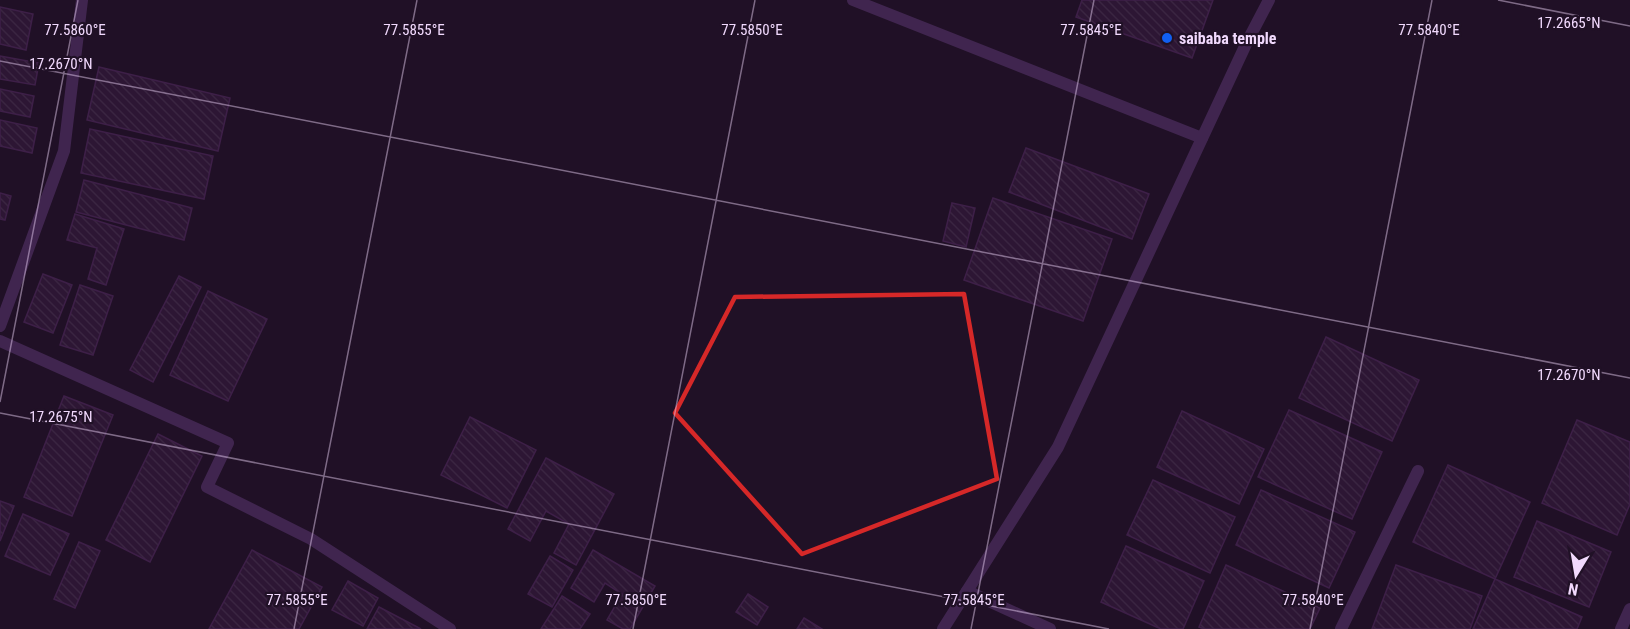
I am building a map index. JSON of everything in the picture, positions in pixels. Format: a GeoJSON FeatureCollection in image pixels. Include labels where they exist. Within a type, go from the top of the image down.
{"type":"FeatureCollection","features":[{"type":"Feature","properties":{"kind":"street"},"geometry":{"type":"LineString","coordinates":[[0,326],[64,151],[82,0]]}},
{"type":"Feature","properties":{"kind":"street"},"geometry":{"type":"LineString","coordinates":[[853,0],[1202,138]]}},
{"type":"Feature","properties":{"kind":"street"},"geometry":{"type":"LineString","coordinates":[[943,629],[1058,447],[1269,0]]}},
{"type":"Feature","properties":{"kind":"street"},"geometry":{"type":"LineString","coordinates":[[0,341],[228,443],[207,487],[311,539],[450,629]]}},
{"type":"Feature","properties":{"kind":"street"},"geometry":{"type":"LineString","coordinates":[[1341,629],[1418,471]]}},
{"type":"Feature","properties":{"kind":"street"},"geometry":{"type":"LineString","coordinates":[[967,591],[1050,629]]}},
{"type":"Feature","properties":{"kind":"street"},"geometry":{"type":"LineString","coordinates":[[1621,629],[1630,609]]}},
{"type":"Feature","properties":{"kind":"highlighted area"},"geometry":{"type":"Polygon","coordinates":[[[964,294],[997,479],[802,554],[675,413],[735,297],[964,294]]]}},
{"type":"Feature","properties":{"kind":"building","name":"saibaba temple"},"geometry":{"type":"Polygon","coordinates":[[[1082,0],[1213,0],[1192,58],[1076,17],[1082,0]]]}},
{"type":"Feature","properties":{"kind":"building"},"geometry":{"type":"Polygon","coordinates":[[[0,7],[33,14],[26,50],[0,44],[0,7]]]}},
{"type":"Feature","properties":{"kind":"building"},"geometry":{"type":"Polygon","coordinates":[[[0,56],[39,63],[35,85],[0,79],[0,56]]]}},
{"type":"Feature","properties":{"kind":"building"},"geometry":{"type":"Polygon","coordinates":[[[99,67],[230,98],[218,151],[87,120],[99,67]]]}},
{"type":"Feature","properties":{"kind":"building"},"geometry":{"type":"Polygon","coordinates":[[[0,89],[34,96],[30,117],[0,111],[0,89]]]}},
{"type":"Feature","properties":{"kind":"building"},"geometry":{"type":"Polygon","coordinates":[[[0,120],[37,128],[32,153],[0,146],[0,120]]]}},
{"type":"Feature","properties":{"kind":"building"},"geometry":{"type":"Polygon","coordinates":[[[90,129],[213,156],[204,199],[81,173],[90,129]]]}},
{"type":"Feature","properties":{"kind":"building"},"geometry":{"type":"Polygon","coordinates":[[[1026,148],[1149,194],[1132,239],[1009,192],[1026,148]]]}},
{"type":"Feature","properties":{"kind":"building"},"geometry":{"type":"Polygon","coordinates":[[[84,180],[192,208],[184,240],[76,212],[84,180]]]}},
{"type":"Feature","properties":{"kind":"building"},"geometry":{"type":"Polygon","coordinates":[[[0,193],[11,196],[5,220],[0,219],[0,193]]]}},
{"type":"Feature","properties":{"kind":"building"},"geometry":{"type":"Polygon","coordinates":[[[993,198],[1112,239],[1083,321],[964,280],[993,198]]]}},
{"type":"Feature","properties":{"kind":"building"},"geometry":{"type":"Polygon","coordinates":[[[952,203],[975,208],[966,247],[943,241],[952,203]]]}},
{"type":"Feature","properties":{"kind":"building"},"geometry":{"type":"Polygon","coordinates":[[[75,214],[124,229],[106,285],[88,279],[97,248],[67,240],[75,214]]]}},
{"type":"Feature","properties":{"kind":"building"},"geometry":{"type":"Polygon","coordinates":[[[43,274],[72,285],[53,333],[24,322],[43,274]]]}},
{"type":"Feature","properties":{"kind":"building"},"geometry":{"type":"Polygon","coordinates":[[[179,276],[201,287],[153,382],[130,370],[179,276]]]}},
{"type":"Feature","properties":{"kind":"building"},"geometry":{"type":"Polygon","coordinates":[[[80,285],[113,296],[93,355],[60,345],[80,285]]]}},
{"type":"Feature","properties":{"kind":"building"},"geometry":{"type":"Polygon","coordinates":[[[208,291],[267,319],[228,401],[170,375],[208,291]]]}},
{"type":"Feature","properties":{"kind":"building"},"geometry":{"type":"Polygon","coordinates":[[[1326,337],[1419,380],[1392,441],[1299,398],[1326,337]]]}},
{"type":"Feature","properties":{"kind":"building"},"geometry":{"type":"Polygon","coordinates":[[[64,396],[113,415],[72,516],[24,497],[64,396]]]}},
{"type":"Feature","properties":{"kind":"building"},"geometry":{"type":"Polygon","coordinates":[[[1289,410],[1382,452],[1352,519],[1258,477],[1289,410]]]}},
{"type":"Feature","properties":{"kind":"building"},"geometry":{"type":"Polygon","coordinates":[[[1182,411],[1264,449],[1239,504],[1157,467],[1182,411]]]}},
{"type":"Feature","properties":{"kind":"building"},"geometry":{"type":"Polygon","coordinates":[[[470,417],[536,450],[507,508],[441,475],[470,417]]]}},
{"type":"Feature","properties":{"kind":"building"},"geometry":{"type":"Polygon","coordinates":[[[1577,420],[1630,442],[1630,504],[1617,535],[1542,503],[1577,420]]]}},
{"type":"Feature","properties":{"kind":"building"},"geometry":{"type":"Polygon","coordinates":[[[158,434],[202,456],[150,562],[106,540],[158,434]]]}},
{"type":"Feature","properties":{"kind":"building"},"geometry":{"type":"Polygon","coordinates":[[[546,458],[614,494],[576,565],[554,553],[569,524],[546,511],[530,541],[508,529],[546,458]]]}},
{"type":"Feature","properties":{"kind":"building"},"geometry":{"type":"Polygon","coordinates":[[[1448,465],[1530,502],[1495,579],[1413,542],[1448,465]]]}},
{"type":"Feature","properties":{"kind":"building"},"geometry":{"type":"Polygon","coordinates":[[[1153,480],[1235,517],[1210,573],[1127,535],[1153,480]]]}},
{"type":"Feature","properties":{"kind":"building"},"geometry":{"type":"Polygon","coordinates":[[[1261,490],[1355,532],[1329,588],[1236,545],[1261,490]]]}},
{"type":"Feature","properties":{"kind":"building"},"geometry":{"type":"Polygon","coordinates":[[[0,501],[14,506],[0,541],[0,501]]]}},
{"type":"Feature","properties":{"kind":"building"},"geometry":{"type":"Polygon","coordinates":[[[23,514],[69,534],[50,575],[5,556],[23,514]]]}},
{"type":"Feature","properties":{"kind":"building"},"geometry":{"type":"Polygon","coordinates":[[[1537,521],[1611,552],[1589,607],[1514,577],[1537,521]]]}},
{"type":"Feature","properties":{"kind":"building"},"geometry":{"type":"Polygon","coordinates":[[[79,542],[100,551],[75,608],[54,599],[79,542]]]}},
{"type":"Feature","properties":{"kind":"building"},"geometry":{"type":"Polygon","coordinates":[[[1126,546],[1204,581],[1183,629],[1161,629],[1101,602],[1126,546]]]}},
{"type":"Feature","properties":{"kind":"building"},"geometry":{"type":"Polygon","coordinates":[[[252,550],[322,587],[299,629],[209,629],[252,550]]]}},
{"type":"Feature","properties":{"kind":"building"},"geometry":{"type":"Polygon","coordinates":[[[593,550],[655,586],[630,629],[623,629],[607,620],[622,594],[605,583],[594,602],[571,588],[593,550]]]}},
{"type":"Feature","properties":{"kind":"building"},"geometry":{"type":"Polygon","coordinates":[[[550,556],[573,570],[552,607],[528,594],[550,556]]]}},
{"type":"Feature","properties":{"kind":"building"},"geometry":{"type":"Polygon","coordinates":[[[1226,565],[1320,608],[1310,629],[1204,629],[1199,627],[1226,565]]]}},
{"type":"Feature","properties":{"kind":"building"},"geometry":{"type":"Polygon","coordinates":[[[1396,565],[1482,596],[1470,629],[1372,629],[1396,565]]]}},
{"type":"Feature","properties":{"kind":"building"},"geometry":{"type":"Polygon","coordinates":[[[1495,579],[1582,617],[1577,629],[1473,629],[1495,579]]]}},
{"type":"Feature","properties":{"kind":"building"},"geometry":{"type":"Polygon","coordinates":[[[348,581],[378,598],[363,626],[332,610],[348,581]]]}},
{"type":"Feature","properties":{"kind":"building"},"geometry":{"type":"Polygon","coordinates":[[[748,594],[768,607],[757,625],[736,612],[748,594]]]}},
{"type":"Feature","properties":{"kind":"building"},"geometry":{"type":"Polygon","coordinates":[[[562,596],[590,614],[580,629],[541,629],[562,596]]]}},
{"type":"Feature","properties":{"kind":"building"},"geometry":{"type":"Polygon","coordinates":[[[379,607],[421,629],[367,629],[379,607]]]}},
{"type":"Feature","properties":{"kind":"building"},"geometry":{"type":"Polygon","coordinates":[[[804,618],[822,629],[797,629],[804,618]]]}},
{"type":"Feature","properties":{"kind":"place","name":"saibaba temple"},"geometry":{"type":"Point","coordinates":[1167,38]}}]}
